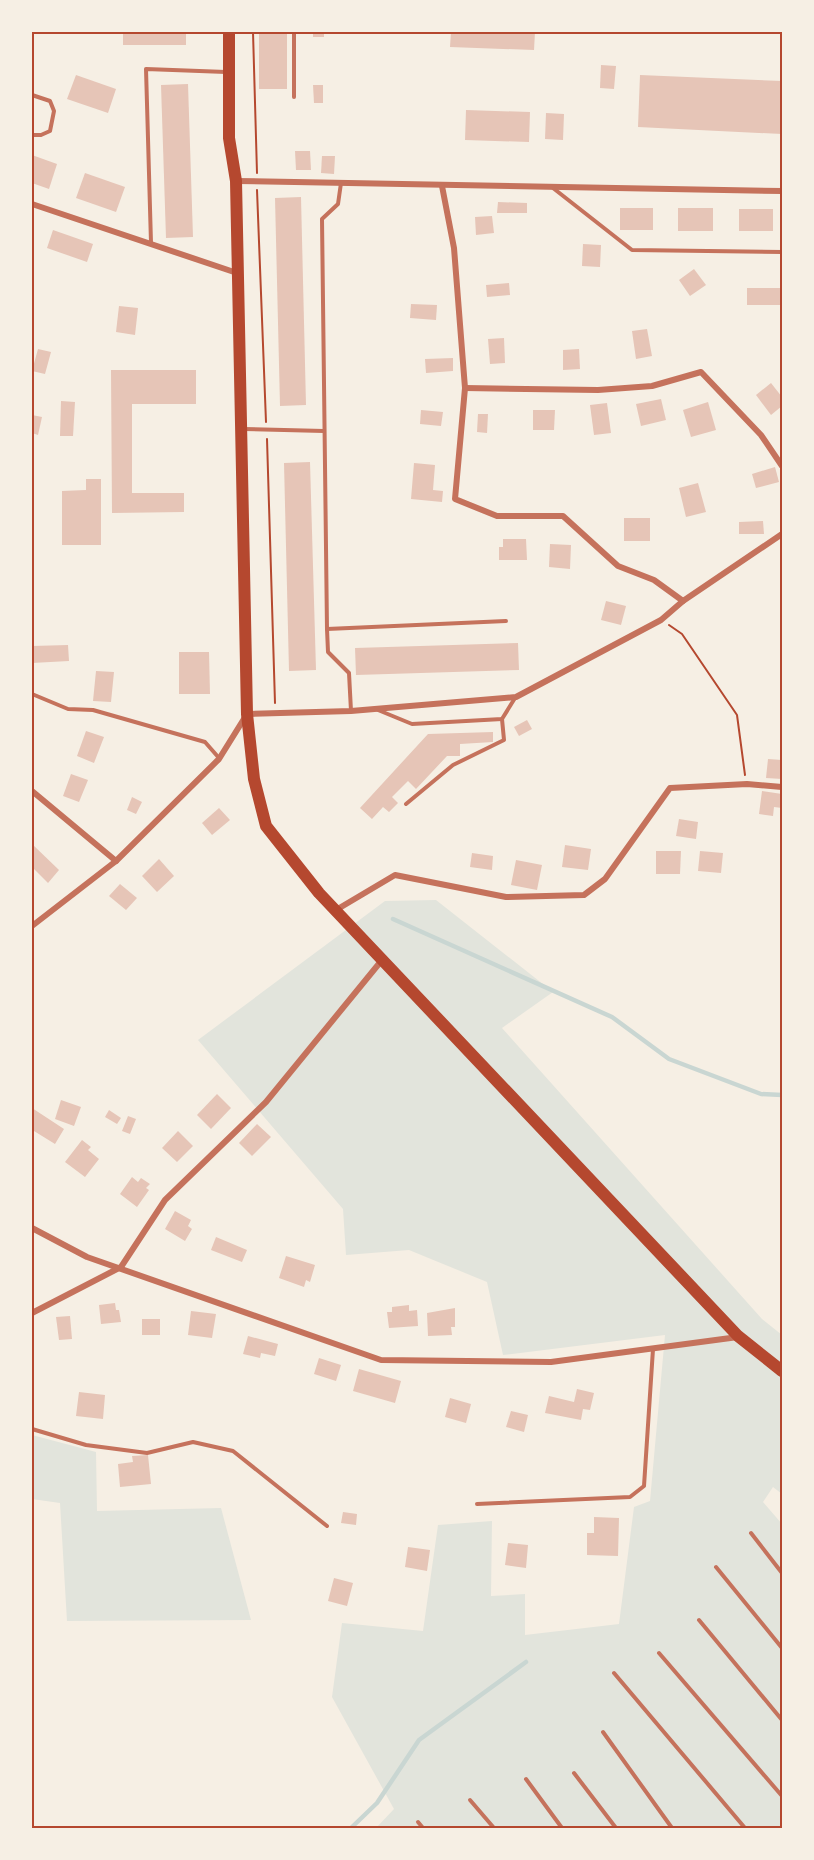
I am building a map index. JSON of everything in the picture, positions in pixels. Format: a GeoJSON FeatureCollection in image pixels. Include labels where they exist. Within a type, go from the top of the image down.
{"type":"FeatureCollection","features":[{"type":"Feature","properties":{"kind":"main road"},"geometry":{"type":"LineString","coordinates":[[230,32],[229,138],[236,181],[247,714],[254,779],[266,826],[335,911],[738,1336],[783,1371]]}},
{"type":"Feature","properties":{"kind":"street"},"geometry":{"type":"LineString","coordinates":[[236,181],[257,179],[442,186],[783,191]]}},
{"type":"Feature","properties":{"kind":"street"},"geometry":{"type":"LineString","coordinates":[[442,186],[454,248],[465,388],[455,499],[496,516],[563,516],[618,566],[654,580],[683,601]]}},
{"type":"Feature","properties":{"kind":"street"},"geometry":{"type":"LineString","coordinates":[[32,204],[237,273]]}},
{"type":"Feature","properties":{"kind":"street"},"geometry":{"type":"LineString","coordinates":[[465,388],[598,390],[652,386],[701,372],[761,435],[783,466]]}},
{"type":"Feature","properties":{"kind":"street"},"geometry":{"type":"LineString","coordinates":[[32,926],[117,861],[219,759],[247,714],[351,711],[516,697],[662,620],[683,601],[783,534]]}},
{"type":"Feature","properties":{"kind":"street"},"geometry":{"type":"LineString","coordinates":[[335,911],[395,875],[506,897],[584,895],[605,879],[670,788],[747,784],[783,787]]}},
{"type":"Feature","properties":{"kind":"street"},"geometry":{"type":"LineString","coordinates":[[32,791],[117,861]]}},
{"type":"Feature","properties":{"kind":"street"},"geometry":{"type":"LineString","coordinates":[[32,1313],[121,1268],[165,1200],[266,1102],[382,960]]}},
{"type":"Feature","properties":{"kind":"street"},"geometry":{"type":"LineString","coordinates":[[32,1228],[87,1257],[381,1360],[551,1362],[738,1336]]}},
{"type":"Feature","properties":{"kind":"lane"},"geometry":{"type":"LineString","coordinates":[[294,32],[294,97]]}},
{"type":"Feature","properties":{"kind":"lane"},"geometry":{"type":"LineString","coordinates":[[151,244],[146,69],[229,72]]}},
{"type":"Feature","properties":{"kind":"lane"},"geometry":{"type":"LineString","coordinates":[[32,95],[50,101],[54,111],[50,131],[41,135],[32,135]]}},
{"type":"Feature","properties":{"kind":"lane"},"geometry":{"type":"LineString","coordinates":[[341,182],[338,204],[322,219],[327,629],[328,652],[348,673],[351,711]]}},
{"type":"Feature","properties":{"kind":"lane"},"geometry":{"type":"LineString","coordinates":[[553,188],[632,250],[783,252]]}},
{"type":"Feature","properties":{"kind":"lane"},"geometry":{"type":"LineString","coordinates":[[240,429],[324,431]]}},
{"type":"Feature","properties":{"kind":"lane"},"geometry":{"type":"LineString","coordinates":[[327,629],[506,621]]}},
{"type":"Feature","properties":{"kind":"lane"},"geometry":{"type":"LineString","coordinates":[[32,694],[68,709],[93,710],[205,742],[219,759]]}},
{"type":"Feature","properties":{"kind":"lane"},"geometry":{"type":"LineString","coordinates":[[406,804],[453,765],[504,740],[502,719],[516,697]]}},
{"type":"Feature","properties":{"kind":"lane"},"geometry":{"type":"LineString","coordinates":[[375,709],[412,724],[502,719]]}},
{"type":"Feature","properties":{"kind":"lane"},"geometry":{"type":"LineString","coordinates":[[477,1504],[630,1497],[644,1486],[653,1348]]}},
{"type":"Feature","properties":{"kind":"lane"},"geometry":{"type":"LineString","coordinates":[[32,1429],[86,1445],[147,1453],[193,1442],[233,1450],[327,1526]]}},
{"type":"Feature","properties":{"kind":"lane"},"geometry":{"type":"LineString","coordinates":[[751,1533],[783,1573]]}},
{"type":"Feature","properties":{"kind":"lane"},"geometry":{"type":"LineString","coordinates":[[716,1567],[783,1648]]}},
{"type":"Feature","properties":{"kind":"lane"},"geometry":{"type":"LineString","coordinates":[[699,1620],[783,1720]]}},
{"type":"Feature","properties":{"kind":"lane"},"geometry":{"type":"LineString","coordinates":[[659,1653],[783,1796]]}},
{"type":"Feature","properties":{"kind":"lane"},"geometry":{"type":"LineString","coordinates":[[614,1673],[745,1828]]}},
{"type":"Feature","properties":{"kind":"lane"},"geometry":{"type":"LineString","coordinates":[[603,1732],[672,1828]]}},
{"type":"Feature","properties":{"kind":"lane"},"geometry":{"type":"LineString","coordinates":[[574,1773],[616,1828]]}},
{"type":"Feature","properties":{"kind":"lane"},"geometry":{"type":"LineString","coordinates":[[526,1779],[562,1828]]}},
{"type":"Feature","properties":{"kind":"lane"},"geometry":{"type":"LineString","coordinates":[[470,1800],[494,1828]]}},
{"type":"Feature","properties":{"kind":"lane"},"geometry":{"type":"LineString","coordinates":[[418,1822],[423,1828]]}},
{"type":"Feature","properties":{"kind":"path"},"geometry":{"type":"LineString","coordinates":[[253,32],[275,712]]}},
{"type":"Feature","properties":{"kind":"path"},"geometry":{"type":"LineString","coordinates":[[662,620],[682,634],[737,715],[747,784]]}},
{"type":"Feature","properties":{"kind":"shaded area"},"geometry":{"type":"Polygon","coordinates":[[[436,900],[553,992],[502,1028],[762,1319],[782,1335],[782,1494],[773,1487],[763,1502],[782,1524],[782,1828],[376,1828],[394,1809],[332,1697],[342,1623],[423,1631],[438,1525],[492,1521],[491,1596],[525,1594],[525,1635],[619,1624],[634,1507],[650,1501],[665,1335],[503,1355],[487,1282],[409,1250],[346,1255],[343,1209],[198,1040],[385,901],[436,900]]]}},
{"type":"Feature","properties":{"kind":"shaded area"},"geometry":{"type":"Polygon","coordinates":[[[32,1435],[96,1452],[97,1511],[221,1508],[251,1620],[67,1621],[60,1503],[32,1499],[32,1435]]]}},
{"type":"Feature","properties":{"kind":"building"},"geometry":{"type":"Polygon","coordinates":[[[123,32],[186,32],[186,45],[123,45],[123,32]]]}},
{"type":"Feature","properties":{"kind":"building"},"geometry":{"type":"Polygon","coordinates":[[[259,32],[287,32],[287,89],[259,89],[259,32]]]}},
{"type":"Feature","properties":{"kind":"building"},"geometry":{"type":"Polygon","coordinates":[[[313,32],[324,32],[324,37],[313,37],[313,32]]]}},
{"type":"Feature","properties":{"kind":"building"},"geometry":{"type":"Polygon","coordinates":[[[451,32],[535,32],[534,50],[450,47],[451,32]]]}},
{"type":"Feature","properties":{"kind":"building"},"geometry":{"type":"Polygon","coordinates":[[[601,65],[616,66],[614,89],[600,88],[601,65]]]}},
{"type":"Feature","properties":{"kind":"building"},"geometry":{"type":"Polygon","coordinates":[[[76,75],[116,89],[108,113],[67,99],[76,75]]]}},
{"type":"Feature","properties":{"kind":"building"},"geometry":{"type":"Polygon","coordinates":[[[640,75],[782,81],[782,134],[638,127],[640,75]]]}},
{"type":"Feature","properties":{"kind":"building"},"geometry":{"type":"Polygon","coordinates":[[[188,84],[193,237],[166,238],[161,85],[188,84]]]}},
{"type":"Feature","properties":{"kind":"building"},"geometry":{"type":"Polygon","coordinates":[[[313,85],[323,85],[323,103],[314,103],[313,85]]]}},
{"type":"Feature","properties":{"kind":"building"},"geometry":{"type":"Polygon","coordinates":[[[466,110],[530,112],[529,142],[465,140],[466,110]]]}},
{"type":"Feature","properties":{"kind":"building"},"geometry":{"type":"Polygon","coordinates":[[[546,113],[564,114],[563,140],[545,139],[546,113]]]}},
{"type":"Feature","properties":{"kind":"building"},"geometry":{"type":"Polygon","coordinates":[[[295,151],[310,151],[311,170],[296,170],[295,151]]]}},
{"type":"Feature","properties":{"kind":"building"},"geometry":{"type":"Polygon","coordinates":[[[32,155],[57,164],[49,189],[32,183],[32,155]]]}},
{"type":"Feature","properties":{"kind":"building"},"geometry":{"type":"Polygon","coordinates":[[[322,156],[335,156],[334,174],[321,173],[322,156]]]}},
{"type":"Feature","properties":{"kind":"building"},"geometry":{"type":"Polygon","coordinates":[[[85,173],[125,187],[116,212],[76,198],[85,173]]]}},
{"type":"Feature","properties":{"kind":"building"},"geometry":{"type":"Polygon","coordinates":[[[301,197],[306,405],[280,406],[275,198],[301,197]]]}},
{"type":"Feature","properties":{"kind":"building"},"geometry":{"type":"Polygon","coordinates":[[[498,202],[527,203],[527,213],[497,213],[498,202]]]}},
{"type":"Feature","properties":{"kind":"building"},"geometry":{"type":"Polygon","coordinates":[[[620,208],[653,208],[653,230],[620,230],[620,208]]]}},
{"type":"Feature","properties":{"kind":"building"},"geometry":{"type":"Polygon","coordinates":[[[678,208],[713,208],[713,231],[678,231],[678,208]]]}},
{"type":"Feature","properties":{"kind":"building"},"geometry":{"type":"Polygon","coordinates":[[[739,209],[773,209],[773,231],[739,231],[739,209]]]}},
{"type":"Feature","properties":{"kind":"building"},"geometry":{"type":"Polygon","coordinates":[[[492,216],[494,233],[476,235],[475,217],[492,216]]]}},
{"type":"Feature","properties":{"kind":"building"},"geometry":{"type":"Polygon","coordinates":[[[53,230],[93,244],[87,262],[47,248],[53,230]]]}},
{"type":"Feature","properties":{"kind":"building"},"geometry":{"type":"Polygon","coordinates":[[[583,244],[601,245],[600,267],[582,266],[583,244]]]}},
{"type":"Feature","properties":{"kind":"building"},"geometry":{"type":"Polygon","coordinates":[[[694,269],[706,285],[690,296],[679,280],[694,269]]]}},
{"type":"Feature","properties":{"kind":"building"},"geometry":{"type":"Polygon","coordinates":[[[509,283],[510,295],[487,297],[486,285],[509,283]]]}},
{"type":"Feature","properties":{"kind":"building"},"geometry":{"type":"Polygon","coordinates":[[[747,288],[782,288],[782,305],[747,305],[747,288]]]}},
{"type":"Feature","properties":{"kind":"building"},"geometry":{"type":"Polygon","coordinates":[[[411,304],[437,305],[436,320],[410,318],[411,304]]]}},
{"type":"Feature","properties":{"kind":"building"},"geometry":{"type":"Polygon","coordinates":[[[119,306],[138,308],[135,335],[116,332],[119,306]]]}},
{"type":"Feature","properties":{"kind":"building"},"geometry":{"type":"Polygon","coordinates":[[[647,329],[652,356],[636,359],[632,331],[647,329]]]}},
{"type":"Feature","properties":{"kind":"building"},"geometry":{"type":"Polygon","coordinates":[[[504,338],[505,363],[490,364],[488,339],[504,338]]]}},
{"type":"Feature","properties":{"kind":"building"},"geometry":{"type":"Polygon","coordinates":[[[38,349],[51,352],[45,374],[32,371],[38,349]]]}},
{"type":"Feature","properties":{"kind":"building"},"geometry":{"type":"Polygon","coordinates":[[[579,349],[580,369],[563,370],[563,350],[579,349]]]}},
{"type":"Feature","properties":{"kind":"building"},"geometry":{"type":"Polygon","coordinates":[[[453,358],[453,371],[426,373],[425,359],[453,358]]]}},
{"type":"Feature","properties":{"kind":"building"},"geometry":{"type":"Polygon","coordinates":[[[111,370],[196,370],[196,404],[132,404],[132,493],[184,493],[184,512],[112,513],[111,370]]]}},
{"type":"Feature","properties":{"kind":"building"},"geometry":{"type":"Polygon","coordinates":[[[771,383],[782,397],[782,406],[771,415],[756,395],[771,383]]]}},
{"type":"Feature","properties":{"kind":"building"},"geometry":{"type":"Polygon","coordinates":[[[661,399],[666,420],[641,426],[636,404],[661,399]]]}},
{"type":"Feature","properties":{"kind":"building"},"geometry":{"type":"Polygon","coordinates":[[[61,401],[75,402],[73,436],[60,436],[61,401]]]}},
{"type":"Feature","properties":{"kind":"building"},"geometry":{"type":"Polygon","coordinates":[[[708,402],[716,430],[691,437],[683,410],[708,402]]]}},
{"type":"Feature","properties":{"kind":"building"},"geometry":{"type":"Polygon","coordinates":[[[607,403],[611,433],[594,435],[590,405],[607,403]]]}},
{"type":"Feature","properties":{"kind":"building"},"geometry":{"type":"Polygon","coordinates":[[[421,410],[443,412],[441,426],[420,424],[421,410]]]}},
{"type":"Feature","properties":{"kind":"building"},"geometry":{"type":"Polygon","coordinates":[[[533,410],[555,410],[554,430],[533,430],[533,410]]]}},
{"type":"Feature","properties":{"kind":"building"},"geometry":{"type":"Polygon","coordinates":[[[478,414],[488,414],[487,433],[477,432],[478,414]]]}},
{"type":"Feature","properties":{"kind":"building"},"geometry":{"type":"Polygon","coordinates":[[[32,415],[42,417],[38,435],[32,433],[32,415]]]}},
{"type":"Feature","properties":{"kind":"building"},"geometry":{"type":"Polygon","coordinates":[[[310,462],[316,670],[289,671],[284,463],[310,462]]]}},
{"type":"Feature","properties":{"kind":"building"},"geometry":{"type":"Polygon","coordinates":[[[414,463],[435,465],[433,490],[443,491],[442,502],[411,499],[414,463]]]}},
{"type":"Feature","properties":{"kind":"building"},"geometry":{"type":"Polygon","coordinates":[[[775,467],[779,482],[756,488],[752,474],[775,467]]]}},
{"type":"Feature","properties":{"kind":"building"},"geometry":{"type":"Polygon","coordinates":[[[86,479],[101,479],[101,545],[62,545],[62,491],[86,490],[86,479]]]}},
{"type":"Feature","properties":{"kind":"building"},"geometry":{"type":"Polygon","coordinates":[[[698,483],[706,512],[686,517],[679,488],[698,483]]]}},
{"type":"Feature","properties":{"kind":"building"},"geometry":{"type":"Polygon","coordinates":[[[624,518],[650,518],[650,541],[624,541],[624,518]]]}},
{"type":"Feature","properties":{"kind":"building"},"geometry":{"type":"Polygon","coordinates":[[[763,521],[764,534],[739,534],[739,522],[763,521]]]}},
{"type":"Feature","properties":{"kind":"building"},"geometry":{"type":"Polygon","coordinates":[[[503,539],[526,539],[527,560],[499,560],[499,547],[503,547],[503,539]]]}},
{"type":"Feature","properties":{"kind":"building"},"geometry":{"type":"Polygon","coordinates":[[[550,544],[571,545],[570,569],[549,567],[550,544]]]}},
{"type":"Feature","properties":{"kind":"building"},"geometry":{"type":"Polygon","coordinates":[[[606,601],[626,606],[621,625],[601,620],[606,601]]]}},
{"type":"Feature","properties":{"kind":"building"},"geometry":{"type":"Polygon","coordinates":[[[518,643],[519,670],[356,675],[355,648],[518,643]]]}},
{"type":"Feature","properties":{"kind":"building"},"geometry":{"type":"Polygon","coordinates":[[[68,645],[69,661],[32,663],[32,646],[68,645]]]}},
{"type":"Feature","properties":{"kind":"building"},"geometry":{"type":"Polygon","coordinates":[[[179,652],[209,652],[210,694],[179,694],[179,652]]]}},
{"type":"Feature","properties":{"kind":"building"},"geometry":{"type":"Polygon","coordinates":[[[96,671],[114,672],[111,702],[93,701],[96,671]]]}},
{"type":"Feature","properties":{"kind":"building"},"geometry":{"type":"Polygon","coordinates":[[[527,720],[532,729],[519,736],[514,727],[527,720]]]}},
{"type":"Feature","properties":{"kind":"building"},"geometry":{"type":"Polygon","coordinates":[[[86,731],[104,737],[94,763],[77,756],[86,731]]]}},
{"type":"Feature","properties":{"kind":"building"},"geometry":{"type":"Polygon","coordinates":[[[493,732],[493,742],[460,744],[460,756],[447,756],[416,789],[408,781],[392,797],[398,803],[389,812],[383,807],[372,819],[360,808],[428,734],[493,732]]]}},
{"type":"Feature","properties":{"kind":"building"},"geometry":{"type":"Polygon","coordinates":[[[768,759],[782,760],[782,779],[766,778],[768,759]]]}},
{"type":"Feature","properties":{"kind":"building"},"geometry":{"type":"Polygon","coordinates":[[[71,774],[88,780],[79,802],[63,796],[71,774]]]}},
{"type":"Feature","properties":{"kind":"building"},"geometry":{"type":"Polygon","coordinates":[[[762,791],[782,794],[782,808],[774,807],[773,816],[759,814],[762,791]]]}},
{"type":"Feature","properties":{"kind":"building"},"geometry":{"type":"Polygon","coordinates":[[[132,797],[142,802],[136,814],[127,810],[132,797]]]}},
{"type":"Feature","properties":{"kind":"building"},"geometry":{"type":"Polygon","coordinates":[[[219,808],[230,820],[212,835],[202,823],[219,808]]]}},
{"type":"Feature","properties":{"kind":"building"},"geometry":{"type":"Polygon","coordinates":[[[679,819],[698,822],[696,839],[676,836],[679,819]]]}},
{"type":"Feature","properties":{"kind":"building"},"geometry":{"type":"Polygon","coordinates":[[[32,844],[59,870],[48,883],[32,867],[32,844]]]}},
{"type":"Feature","properties":{"kind":"building"},"geometry":{"type":"Polygon","coordinates":[[[565,845],[591,849],[588,870],[562,867],[565,845]]]}},
{"type":"Feature","properties":{"kind":"building"},"geometry":{"type":"Polygon","coordinates":[[[656,851],[681,851],[680,874],[656,874],[656,851]]]}},
{"type":"Feature","properties":{"kind":"building"},"geometry":{"type":"Polygon","coordinates":[[[700,851],[723,853],[721,873],[698,871],[700,851]]]}},
{"type":"Feature","properties":{"kind":"building"},"geometry":{"type":"Polygon","coordinates":[[[472,853],[493,856],[492,870],[470,867],[472,853]]]}},
{"type":"Feature","properties":{"kind":"building"},"geometry":{"type":"Polygon","coordinates":[[[159,859],[174,876],[157,892],[142,876],[159,859]]]}},
{"type":"Feature","properties":{"kind":"building"},"geometry":{"type":"Polygon","coordinates":[[[516,860],[542,865],[537,890],[511,885],[516,860]]]}},
{"type":"Feature","properties":{"kind":"building"},"geometry":{"type":"Polygon","coordinates":[[[120,884],[137,898],[126,910],[109,896],[120,884]]]}},
{"type":"Feature","properties":{"kind":"building"},"geometry":{"type":"Polygon","coordinates":[[[217,1094],[231,1108],[211,1129],[197,1115],[217,1094]]]}},
{"type":"Feature","properties":{"kind":"building"},"geometry":{"type":"Polygon","coordinates":[[[61,1100],[81,1107],[74,1126],[55,1119],[61,1100]]]}},
{"type":"Feature","properties":{"kind":"building"},"geometry":{"type":"Polygon","coordinates":[[[32,1108],[64,1129],[55,1144],[34,1131],[32,1135],[32,1108]]]}},
{"type":"Feature","properties":{"kind":"building"},"geometry":{"type":"Polygon","coordinates":[[[109,1110],[121,1118],[117,1124],[105,1117],[109,1110]]]}},
{"type":"Feature","properties":{"kind":"building"},"geometry":{"type":"Polygon","coordinates":[[[128,1116],[136,1119],[130,1134],[122,1131],[128,1116]]]}},
{"type":"Feature","properties":{"kind":"building"},"geometry":{"type":"Polygon","coordinates":[[[257,1124],[271,1137],[252,1156],[239,1143],[257,1124]]]}},
{"type":"Feature","properties":{"kind":"building"},"geometry":{"type":"Polygon","coordinates":[[[178,1131],[193,1146],[177,1162],[162,1148],[178,1131]]]}},
{"type":"Feature","properties":{"kind":"building"},"geometry":{"type":"Polygon","coordinates":[[[82,1140],[91,1147],[88,1150],[99,1159],[85,1177],[65,1162],[82,1140]]]}},
{"type":"Feature","properties":{"kind":"building"},"geometry":{"type":"Polygon","coordinates":[[[132,1177],[138,1182],[141,1178],[150,1184],[146,1188],[149,1190],[137,1207],[120,1194],[132,1177]]]}},
{"type":"Feature","properties":{"kind":"building"},"geometry":{"type":"Polygon","coordinates":[[[175,1211],[191,1220],[188,1226],[192,1229],[185,1241],[165,1229],[175,1211]]]}},
{"type":"Feature","properties":{"kind":"building"},"geometry":{"type":"Polygon","coordinates":[[[216,1237],[247,1250],[242,1262],[211,1250],[216,1237]]]}},
{"type":"Feature","properties":{"kind":"building"},"geometry":{"type":"Polygon","coordinates":[[[286,1256],[315,1265],[310,1282],[306,1280],[304,1287],[279,1278],[286,1256]]]}},
{"type":"Feature","properties":{"kind":"building"},"geometry":{"type":"Polygon","coordinates":[[[115,1303],[121,1322],[101,1324],[99,1305],[115,1303]]]}},
{"type":"Feature","properties":{"kind":"building"},"geometry":{"type":"Polygon","coordinates":[[[409,1305],[409,1311],[417,1310],[418,1326],[389,1328],[387,1312],[392,1312],[392,1307],[409,1305]]]}},
{"type":"Feature","properties":{"kind":"building"},"geometry":{"type":"Polygon","coordinates":[[[455,1308],[455,1327],[451,1327],[452,1335],[428,1336],[427,1313],[455,1308]]]}},
{"type":"Feature","properties":{"kind":"building"},"geometry":{"type":"Polygon","coordinates":[[[191,1311],[216,1314],[212,1338],[188,1335],[191,1311]]]}},
{"type":"Feature","properties":{"kind":"building"},"geometry":{"type":"Polygon","coordinates":[[[70,1316],[72,1339],[59,1340],[56,1317],[70,1316]]]}},
{"type":"Feature","properties":{"kind":"building"},"geometry":{"type":"Polygon","coordinates":[[[142,1319],[160,1319],[160,1335],[142,1335],[142,1319]]]}},
{"type":"Feature","properties":{"kind":"building"},"geometry":{"type":"Polygon","coordinates":[[[248,1336],[278,1344],[275,1356],[261,1353],[260,1358],[243,1354],[248,1336]]]}},
{"type":"Feature","properties":{"kind":"building"},"geometry":{"type":"Polygon","coordinates":[[[319,1358],[341,1365],[336,1381],[314,1374],[319,1358]]]}},
{"type":"Feature","properties":{"kind":"building"},"geometry":{"type":"Polygon","coordinates":[[[359,1369],[401,1381],[395,1403],[353,1391],[359,1369]]]}},
{"type":"Feature","properties":{"kind":"building"},"geometry":{"type":"Polygon","coordinates":[[[577,1389],[594,1393],[590,1410],[583,1409],[581,1420],[545,1413],[549,1396],[574,1402],[577,1389]]]}},
{"type":"Feature","properties":{"kind":"building"},"geometry":{"type":"Polygon","coordinates":[[[79,1392],[105,1395],[103,1419],[76,1416],[79,1392]]]}},
{"type":"Feature","properties":{"kind":"building"},"geometry":{"type":"Polygon","coordinates":[[[450,1398],[471,1404],[466,1423],[445,1417],[450,1398]]]}},
{"type":"Feature","properties":{"kind":"building"},"geometry":{"type":"Polygon","coordinates":[[[511,1411],[528,1415],[524,1432],[506,1427],[511,1411]]]}},
{"type":"Feature","properties":{"kind":"building"},"geometry":{"type":"Polygon","coordinates":[[[148,1455],[151,1484],[120,1487],[118,1464],[133,1462],[132,1456],[148,1455]]]}},
{"type":"Feature","properties":{"kind":"building"},"geometry":{"type":"Polygon","coordinates":[[[343,1512],[357,1514],[356,1525],[341,1523],[343,1512]]]}},
{"type":"Feature","properties":{"kind":"building"},"geometry":{"type":"Polygon","coordinates":[[[594,1517],[619,1518],[618,1556],[587,1555],[587,1533],[594,1533],[594,1517]]]}},
{"type":"Feature","properties":{"kind":"building"},"geometry":{"type":"Polygon","coordinates":[[[508,1543],[528,1545],[526,1568],[505,1565],[508,1543]]]}},
{"type":"Feature","properties":{"kind":"building"},"geometry":{"type":"Polygon","coordinates":[[[408,1547],[430,1550],[427,1571],[405,1567],[408,1547]]]}},
{"type":"Feature","properties":{"kind":"building"},"geometry":{"type":"Polygon","coordinates":[[[334,1578],[353,1583],[347,1606],[328,1601],[334,1578]]]}},
{"type":"Feature","properties":{"kind":"waterway"},"geometry":{"type":"LineString","coordinates":[[393,919],[612,1017],[669,1059],[761,1094],[782,1095]]}},
{"type":"Feature","properties":{"kind":"waterway"},"geometry":{"type":"LineString","coordinates":[[351,1828],[377,1803],[419,1740],[526,1662]]}}]}
